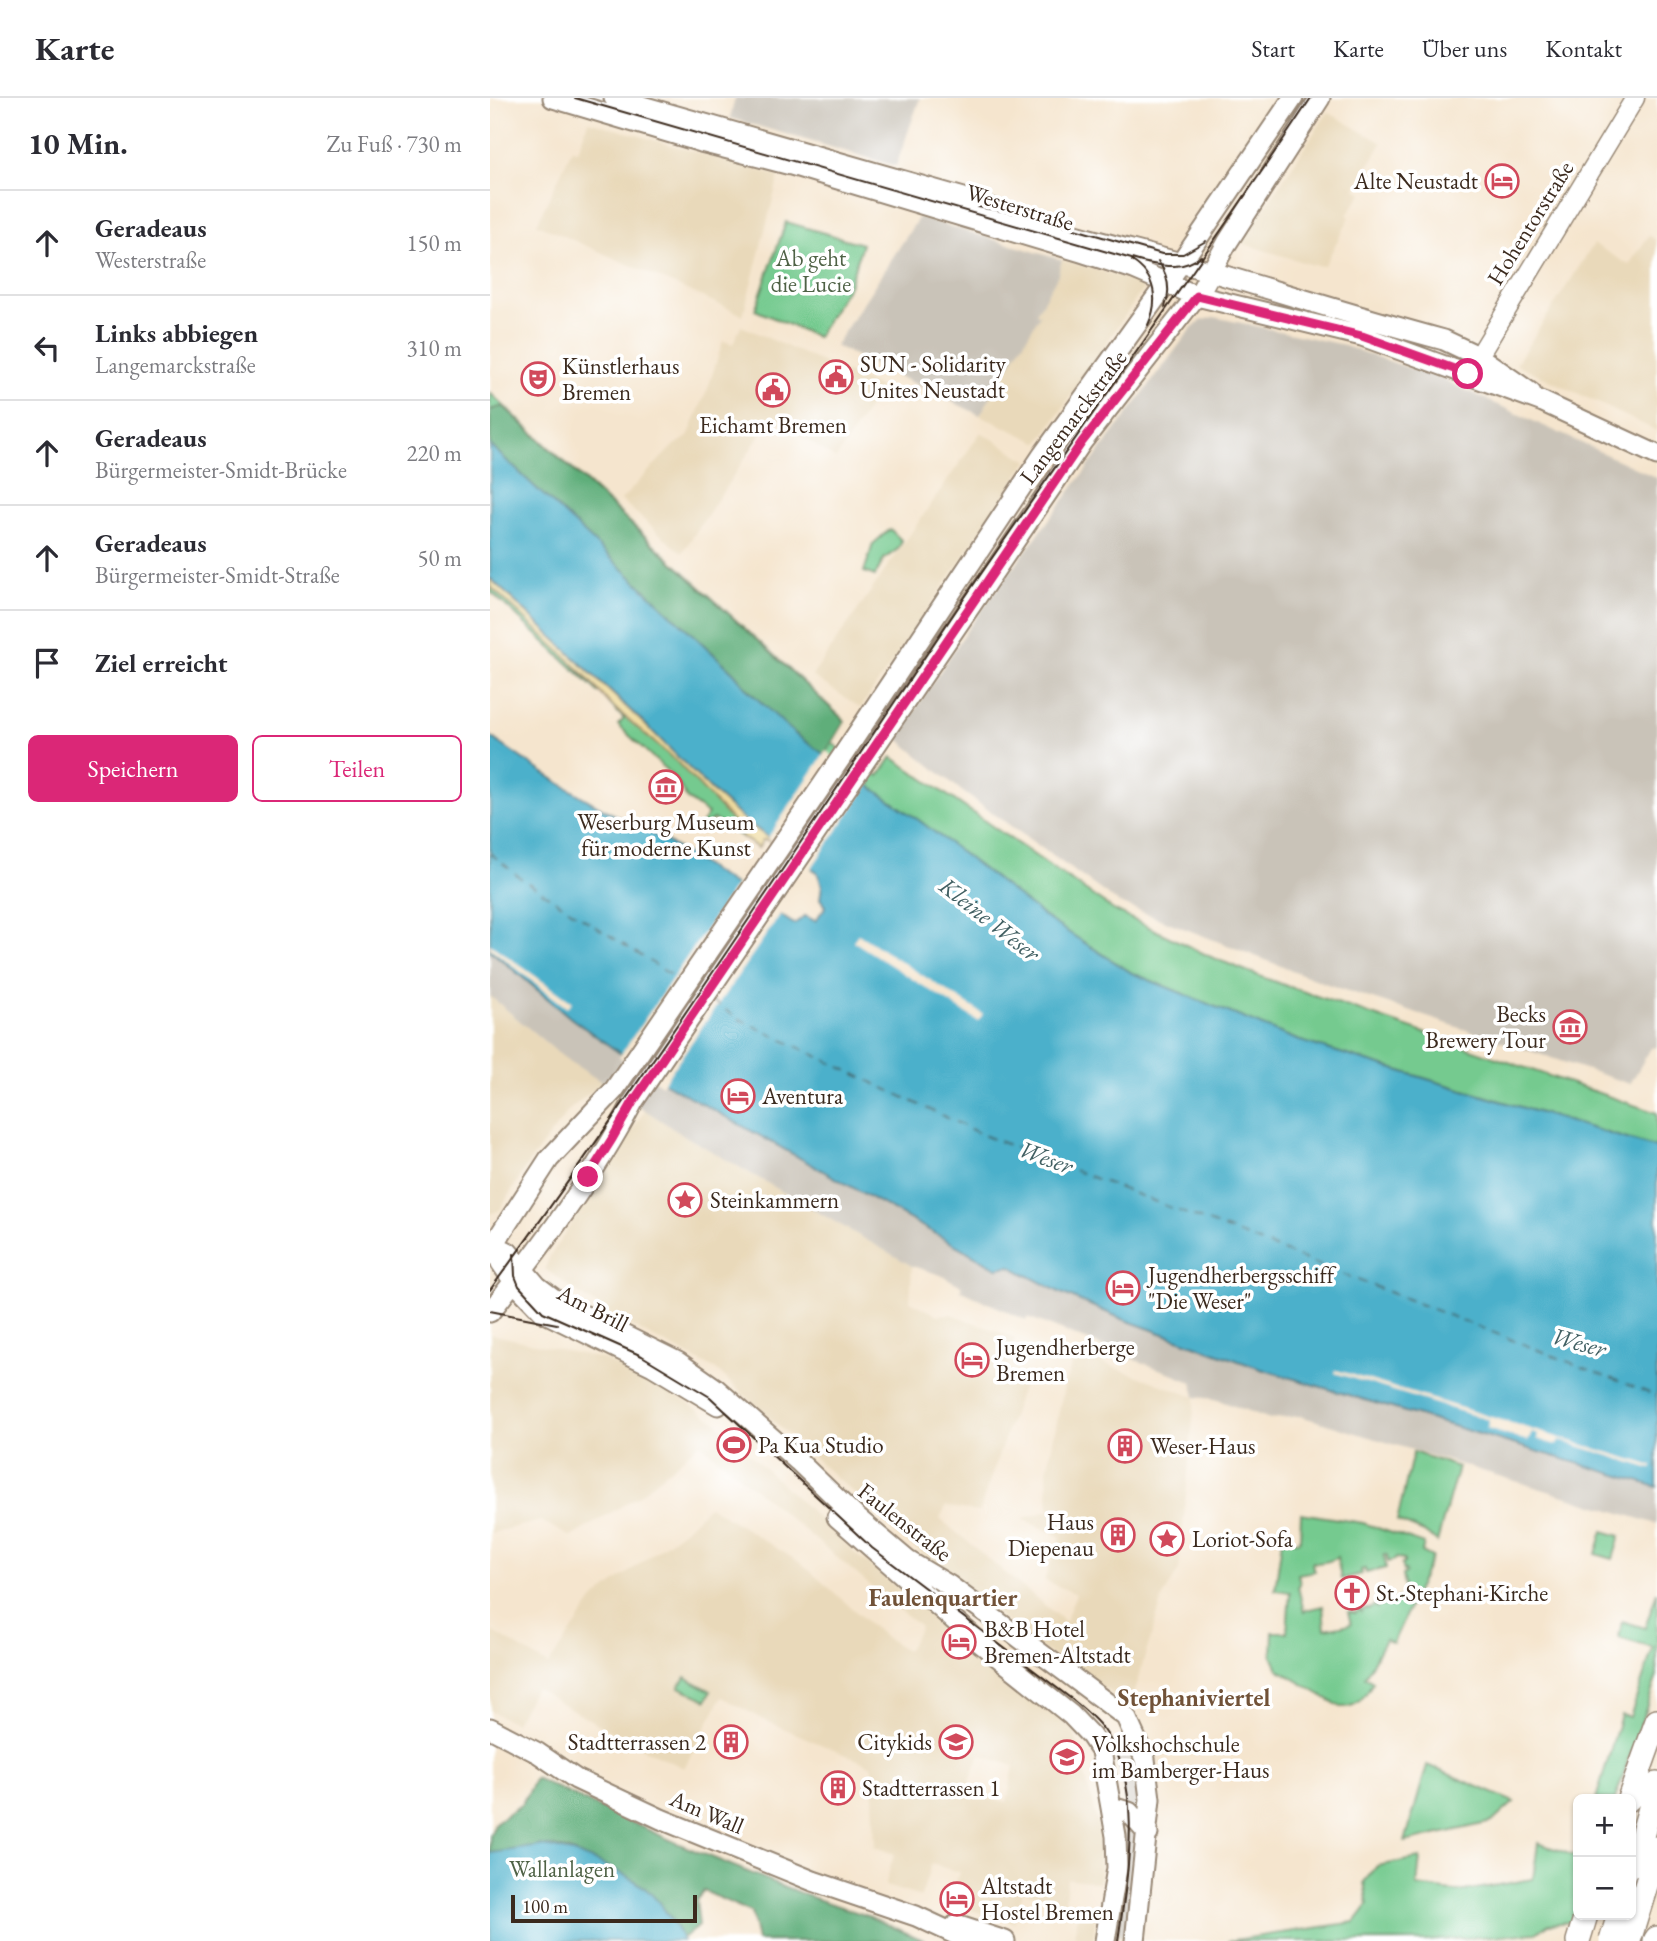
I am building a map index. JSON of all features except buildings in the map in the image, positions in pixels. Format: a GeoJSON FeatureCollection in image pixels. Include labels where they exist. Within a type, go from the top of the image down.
{"type":"FeatureCollection","features":[{"type":"Feature","properties":{"kind":"highway"},"geometry":{"type":"LineString","coordinates":[[1631,1794],[1657,1721]]}},
{"type":"Feature","properties":{"kind":"highway"},"geometry":{"type":"LineString","coordinates":[[1629,1941],[1657,1784]]}},
{"type":"Feature","properties":{"kind":"highway"},"geometry":{"type":"LineString","coordinates":[[1639,1877],[1657,1847]]}},
{"type":"Feature","properties":{"kind":"highway"},"geometry":{"type":"LineString","coordinates":[[1578,1941],[1585,1920]]}},
{"type":"Feature","properties":{"kind":"highway"},"geometry":{"type":"LineString","coordinates":[[1612,1941],[1618,1920]]}},
{"type":"Feature","properties":{"kind":"main road","name":"Westerstraße"},"geometry":{"type":"LineString","coordinates":[[553,98],[916,201],[1124,265],[1197,296],[1362,336],[1543,402]]}},
{"type":"Feature","properties":{"kind":"main road","name":"Westerstraße"},"geometry":{"type":"LineString","coordinates":[[614,98],[974,201],[1021,220],[1068,234],[1444,340],[1504,372],[1543,402]]}},
{"type":"Feature","properties":{"kind":"main road","name":"Langemarckstraße"},"geometry":{"type":"LineString","coordinates":[[491,1248],[549,1159],[614,1090],[1042,457],[1181,264],[1293,98]]}},
{"type":"Feature","properties":{"kind":"main road","name":"Langemarckstraße"},"geometry":{"type":"LineString","coordinates":[[490,1312],[519,1276],[600,1158],[633,1102],[1076,450],[1197,296],[1227,243],[1320,98]]}},
{"type":"Feature","properties":{"kind":"main road"},"geometry":{"type":"LineString","coordinates":[[1543,402],[1657,455]]}},
{"type":"Feature","properties":{"kind":"main road","name":"Am Brill"},"geometry":{"type":"LineString","coordinates":[[491,1248],[508,1252],[519,1276],[561,1304],[678,1362],[711,1392]]}},
{"type":"Feature","properties":{"kind":"main road","name":"Faulenstraße"},"geometry":{"type":"LineString","coordinates":[[711,1392],[858,1536],[978,1641],[1080,1724],[1101,1751],[1112,1807]]}},
{"type":"Feature","properties":{"kind":"main road","name":"Faulenstraße"},"geometry":{"type":"LineString","coordinates":[[711,1392],[798,1461],[856,1517],[908,1561],[950,1586],[1126,1717],[1145,1759],[1148,1777],[1148,1834],[1135,1941]]}},
{"type":"Feature","properties":{"kind":"main road","name":"Am Wall"},"geometry":{"type":"LineString","coordinates":[[490,1728],[552,1761],[576,1779],[687,1831],[822,1885],[916,1916],[970,1941]]}},
{"type":"Feature","properties":{"kind":"main road"},"geometry":{"type":"LineString","coordinates":[[490,1742],[532,1761],[552,1761]]}},
{"type":"Feature","properties":{"kind":"main road"},"geometry":{"type":"LineString","coordinates":[[1105,1941],[1116,1868],[1112,1807],[1129,1812],[1148,1834]]}},
{"type":"Feature","properties":{"kind":"main road","name":"Am Wall"},"geometry":{"type":"LineString","coordinates":[[916,1916],[931,1917],[1005,1941]]}},
{"type":"Feature","properties":{"kind":"street","name":"Hohentorstraße"},"geometry":{"type":"LineString","coordinates":[[1468,374],[1635,98]]}},
{"type":"Feature","properties":{"kind":"street"},"geometry":{"type":"LineString","coordinates":[[1606,1941],[1656,1939]]}},
{"type":"Feature","properties":{"kind":"shaded area"},"geometry":{"type":"Polygon","coordinates":[[[735,98],[920,98],[896,166],[730,118],[735,98]]]}},
{"type":"Feature","properties":{"kind":"shaded area"},"geometry":{"type":"Polygon","coordinates":[[[1328,112],[1382,143],[1355,188],[1362,193],[1347,215],[1350,217],[1324,266],[1241,243],[1328,112]]]}},
{"type":"Feature","properties":{"kind":"shaded area"},"geometry":{"type":"Polygon","coordinates":[[[588,121],[779,176],[743,315],[537,224],[572,149],[578,151],[588,121]]]}},
{"type":"Feature","properties":{"kind":"shaded area"},"geometry":{"type":"Polygon","coordinates":[[[919,217],[1062,260],[1057,277],[1036,313],[1040,315],[980,415],[835,346],[919,217]]]}},
{"type":"Feature","properties":{"kind":"shaded area"},"geometry":{"type":"Polygon","coordinates":[[[1649,235],[1657,241],[1657,431],[1516,364],[1594,244],[1629,265],[1649,235]]]}},
{"type":"Feature","properties":{"kind":"shaded area"},"geometry":{"type":"Polygon","coordinates":[[[1062,260],[1144,285],[1039,443],[980,415],[1039,316],[1036,313],[1057,277],[1062,260]]]}},
{"type":"Feature","properties":{"kind":"shaded area"},"geometry":{"type":"Polygon","coordinates":[[[1214,317],[1339,344],[1444,380],[1657,478],[1657,1047],[1651,1048],[1630,1084],[1327,984],[1119,903],[963,792],[897,738],[967,630],[1191,329],[1201,321],[1214,317]]]}},
{"type":"Feature","properties":{"kind":"shaded area"},"geometry":{"type":"Polygon","coordinates":[[[741,326],[881,388],[836,459],[772,417],[682,553],[621,500],[672,447],[688,437],[723,341],[733,344],[741,326]]]}},
{"type":"Feature","properties":{"kind":"shaded area"},"geometry":{"type":"Polygon","coordinates":[[[981,432],[1028,461],[861,708],[812,676],[981,432]]]}},
{"type":"Feature","properties":{"kind":"shaded area"},"geometry":{"type":"Polygon","coordinates":[[[490,950],[572,1019],[687,1095],[997,1268],[1010,1266],[1059,1292],[1125,1320],[1261,1369],[1657,1487],[1657,1524],[1300,1416],[1270,1419],[1215,1399],[1195,1397],[1192,1382],[1028,1317],[1026,1320],[960,1290],[962,1286],[941,1275],[912,1266],[685,1136],[563,1057],[490,996],[490,950]]]}},
{"type":"Feature","properties":{"kind":"shaded area"},"geometry":{"type":"Polygon","coordinates":[[[490,996],[548,1045],[603,1082],[569,1110],[528,1164],[500,1210],[490,1214],[490,996]]]}},
{"type":"Feature","properties":{"kind":"shaded area"},"geometry":{"type":"Polygon","coordinates":[[[645,1110],[685,1136],[912,1266],[910,1301],[937,1315],[951,1314],[1015,1338],[1007,1371],[1026,1376],[979,1512],[946,1506],[940,1519],[1065,1622],[1076,1594],[1044,1580],[1061,1537],[1022,1519],[1049,1510],[1047,1471],[1064,1387],[1075,1353],[1195,1397],[1179,1570],[1163,1597],[1130,1705],[1034,1643],[944,1574],[715,1369],[621,1321],[545,1269],[550,1256],[645,1110]]]}},
{"type":"Feature","properties":{"kind":"shaded area"},"geometry":{"type":"Polygon","coordinates":[[[490,1334],[603,1359],[682,1399],[714,1420],[858,1556],[1074,1731],[1099,1830],[1100,1883],[1067,1878],[1065,1903],[1023,1891],[1014,1922],[950,1904],[959,1872],[931,1864],[921,1897],[885,1886],[894,1854],[875,1847],[872,1766],[764,1720],[722,1697],[684,1768],[629,1742],[535,1688],[515,1723],[490,1711],[490,1637],[494,1632],[548,1665],[595,1598],[684,1530],[709,1506],[802,1564],[883,1636],[907,1651],[920,1627],[700,1443],[638,1496],[571,1537],[541,1521],[490,1533],[490,1334]],[[980,1755],[966,1792],[1007,1802],[1014,1766],[980,1755]]]}},
{"type":"Feature","properties":{"kind":"shaded area"},"geometry":{"type":"Polygon","coordinates":[[[1121,1738],[1130,1758],[1139,1816],[1131,1937],[1116,1935],[1126,1823],[1116,1759],[1121,1738]]]}},
{"type":"Feature","properties":{"kind":"shaded area"},"geometry":{"type":"Polygon","coordinates":[[[1080,1904],[1097,1907],[1093,1941],[1074,1936],[1080,1904]]]}},
{"type":"Feature","properties":{"kind":"green space","name":"Ab geht die Lucie"},"geometry":{"type":"Polygon","coordinates":[[[786,222],[862,244],[849,285],[817,337],[755,310],[786,222]]]}},
{"type":"Feature","properties":{"kind":"green space"},"geometry":{"type":"Polygon","coordinates":[[[490,393],[845,721],[832,743],[875,774],[879,776],[892,757],[1115,911],[1211,957],[1267,979],[1657,1113],[1657,1148],[1297,1040],[1132,973],[1049,920],[920,821],[795,734],[490,445],[490,393]]]}},
{"type":"Feature","properties":{"kind":"green space"},"geometry":{"type":"Polygon","coordinates":[[[503,406],[845,721],[824,755],[776,717],[734,673],[490,445],[490,410],[503,406]]]}},
{"type":"Feature","properties":{"kind":"green space"},"geometry":{"type":"Polygon","coordinates":[[[890,529],[902,541],[898,549],[884,559],[875,576],[864,572],[873,544],[890,529]]]}},
{"type":"Feature","properties":{"kind":"green space"},"geometry":{"type":"Polygon","coordinates":[[[490,586],[564,655],[599,693],[490,591],[490,586]]]}},
{"type":"Feature","properties":{"kind":"green space"},"geometry":{"type":"Polygon","coordinates":[[[609,703],[677,762],[740,829],[742,837],[713,819],[703,828],[700,826],[708,814],[687,799],[676,779],[618,725],[624,719],[609,703]]]}},
{"type":"Feature","properties":{"kind":"green space"},"geometry":{"type":"Polygon","coordinates":[[[1413,1452],[1458,1467],[1437,1542],[1424,1532],[1397,1521],[1413,1452]]]}},
{"type":"Feature","properties":{"kind":"green space"},"geometry":{"type":"Polygon","coordinates":[[[1301,1513],[1363,1523],[1424,1544],[1422,1552],[1432,1557],[1393,1643],[1385,1639],[1365,1677],[1373,1682],[1361,1700],[1347,1707],[1341,1707],[1278,1669],[1272,1656],[1273,1632],[1287,1632],[1290,1592],[1275,1590],[1282,1540],[1300,1541],[1301,1513]],[[1384,1555],[1386,1568],[1366,1573],[1365,1569],[1361,1570],[1362,1574],[1341,1579],[1337,1557],[1326,1562],[1313,1562],[1315,1571],[1298,1574],[1304,1612],[1323,1606],[1325,1629],[1351,1624],[1348,1612],[1355,1613],[1360,1609],[1361,1612],[1374,1606],[1377,1608],[1377,1605],[1384,1606],[1388,1602],[1390,1605],[1396,1603],[1395,1599],[1406,1597],[1402,1575],[1406,1573],[1401,1564],[1404,1559],[1396,1558],[1388,1562],[1387,1555],[1384,1555]]]}},
{"type":"Feature","properties":{"kind":"green space"},"geometry":{"type":"Polygon","coordinates":[[[1603,1531],[1620,1536],[1613,1559],[1596,1554],[1603,1531]]]}},
{"type":"Feature","properties":{"kind":"green space"},"geometry":{"type":"Polygon","coordinates":[[[1657,1592],[1657,1676],[1617,1794],[1597,1794],[1621,1715],[1630,1717],[1653,1648],[1619,1638],[1622,1621],[1645,1628],[1657,1592]]]}},
{"type":"Feature","properties":{"kind":"green space"},"geometry":{"type":"Polygon","coordinates":[[[685,1677],[711,1691],[707,1700],[679,1687],[685,1677]]]}},
{"type":"Feature","properties":{"kind":"green space"},"geometry":{"type":"Polygon","coordinates":[[[1427,1765],[1514,1802],[1492,1822],[1405,1842],[1427,1765]]]}},
{"type":"Feature","properties":{"kind":"green space"},"geometry":{"type":"Polygon","coordinates":[[[535,1778],[679,1844],[805,1895],[868,1916],[925,1941],[757,1941],[751,1912],[704,1891],[696,1900],[699,1926],[682,1938],[665,1911],[645,1888],[570,1851],[555,1847],[490,1853],[490,1836],[495,1823],[522,1804],[535,1778]]]}},
{"type":"Feature","properties":{"kind":"green space"},"geometry":{"type":"Polygon","coordinates":[[[1538,1843],[1573,1855],[1572,1922],[1549,1924],[1536,1933],[1426,1941],[1228,1941],[1355,1922],[1368,1905],[1364,1882],[1377,1866],[1420,1858],[1417,1886],[1459,1892],[1533,1879],[1538,1843]]]}},
{"type":"Feature","properties":{"kind":"sand"},"geometry":{"type":"Polygon","coordinates":[[[490,578],[712,791],[743,819],[811,869],[767,840],[763,840],[758,848],[742,837],[740,829],[677,762],[609,703],[584,674],[490,586],[490,578]]]}},
{"type":"Feature","properties":{"kind":"water"},"geometry":{"type":"Polygon","coordinates":[[[490,445],[734,673],[748,690],[795,734],[920,821],[1049,920],[1132,973],[1297,1040],[1657,1148],[1657,1487],[1261,1369],[1125,1320],[1059,1292],[1010,1266],[997,1268],[649,1074],[572,1019],[490,950],[490,736],[573,792],[663,839],[794,924],[805,916],[815,921],[826,906],[820,899],[822,885],[817,872],[743,819],[490,578],[490,445]]]}},
{"type":"Feature","properties":{"kind":"water"},"geometry":{"type":"Polygon","coordinates":[[[540,1846],[579,1855],[636,1881],[662,1906],[683,1941],[490,1941],[490,1853],[540,1846]]]}},
{"type":"Feature","properties":{"kind":"pier"},"geometry":{"type":"Polygon","coordinates":[[[826,751],[870,782],[809,872],[767,839],[826,751]]]}},
{"type":"Feature","properties":{"kind":"pier"},"geometry":{"type":"Polygon","coordinates":[[[738,882],[782,912],[662,1085],[619,1057],[738,882]]]}},
{"type":"Feature","properties":{"kind":"pier"},"geometry":{"type":"Polygon","coordinates":[[[858,934],[983,1014],[978,1021],[853,941],[858,934]]]}},
{"type":"Feature","properties":{"kind":"pier"},"geometry":{"type":"Polygon","coordinates":[[[490,944],[572,1002],[567,1008],[490,948],[490,944]]]}},
{"type":"Feature","properties":{"kind":"pier"},"geometry":{"type":"Polygon","coordinates":[[[1336,1370],[1653,1466],[1652,1469],[1559,1440],[1557,1445],[1546,1442],[1537,1439],[1538,1435],[1532,1433],[1528,1441],[1487,1429],[1489,1420],[1335,1373],[1336,1370]]]}},
{"type":"Feature","properties":{"kind":"ferry route"},"geometry":{"type":"LineString","coordinates":[[490,853],[522,879],[677,979]]}},
{"type":"Feature","properties":{"kind":"ferry route"},"geometry":{"type":"LineString","coordinates":[[712,1001],[739,1019],[983,1135],[1657,1396]]}},
{"type":"Feature","properties":{"kind":"tram line"},"geometry":{"type":"LineString","coordinates":[[575,98],[1142,262],[1180,266],[1201,256]]}},
{"type":"Feature","properties":{"kind":"tram line"},"geometry":{"type":"LineString","coordinates":[[490,1290],[669,1036],[959,606],[1311,98]]}},
{"type":"Feature","properties":{"kind":"tram line"},"geometry":{"type":"LineString","coordinates":[[978,207],[1022,214],[1162,254],[1183,254],[1206,241]]}},
{"type":"Feature","properties":{"kind":"tram line"},"geometry":{"type":"LineString","coordinates":[[1132,261],[1151,282],[1154,307],[1148,325]]}},
{"type":"Feature","properties":{"kind":"tram line"},"geometry":{"type":"LineString","coordinates":[[1158,261],[1168,283],[1165,307]]}},
{"type":"Feature","properties":{"kind":"tram line"},"geometry":{"type":"LineString","coordinates":[[514,1254],[515,1276],[519,1286],[543,1312],[642,1356],[710,1397],[872,1548],[1073,1700],[1101,1726],[1117,1753],[1129,1804],[1128,1861],[1118,1941]]}},
{"type":"Feature","properties":{"kind":"tram line"},"geometry":{"type":"LineString","coordinates":[[490,1311],[557,1324]]}},
{"type":"Feature","properties":{"kind":"place","name":"Alte Neustadt"},"geometry":{"type":"Point","coordinates":[1502,181]}},
{"type":"Feature","properties":{"kind":"place","name":"SUN - Solidarity Unites Neustadt"},"geometry":{"type":"Point","coordinates":[836,377]}},
{"type":"Feature","properties":{"kind":"place","name":"Künstlerhaus Bremen"},"geometry":{"type":"Point","coordinates":[538,379]}},
{"type":"Feature","properties":{"kind":"place","name":"Eichamt Bremen"},"geometry":{"type":"Point","coordinates":[773,390]}},
{"type":"Feature","properties":{"kind":"place","name":"Weserburg Museum für moderne Kunst"},"geometry":{"type":"Point","coordinates":[666,787]}},
{"type":"Feature","properties":{"kind":"place","name":"Becks Brewery Tour"},"geometry":{"type":"Point","coordinates":[1570,1027]}},
{"type":"Feature","properties":{"kind":"place","name":"Aventura"},"geometry":{"type":"Point","coordinates":[738,1096]}},
{"type":"Feature","properties":{"kind":"place","name":"Steinkammern"},"geometry":{"type":"Point","coordinates":[685,1200]}},
{"type":"Feature","properties":{"kind":"place","name":"Jugendherbergsschiff \"Die Weser\""},"geometry":{"type":"Point","coordinates":[1123,1288]}},
{"type":"Feature","properties":{"kind":"place","name":"Jugendherberge Bremen"},"geometry":{"type":"Point","coordinates":[972,1360]}},
{"type":"Feature","properties":{"kind":"place","name":"Pa Kua Studio"},"geometry":{"type":"Point","coordinates":[734,1445]}},
{"type":"Feature","properties":{"kind":"place","name":"Weser-Haus"},"geometry":{"type":"Point","coordinates":[1125,1446]}},
{"type":"Feature","properties":{"kind":"place","name":"Haus Diepenau"},"geometry":{"type":"Point","coordinates":[1118,1535]}},
{"type":"Feature","properties":{"kind":"place","name":"Loriot-Sofa"},"geometry":{"type":"Point","coordinates":[1167,1539]}},
{"type":"Feature","properties":{"kind":"place","name":"St.-Stephani-Kirche"},"geometry":{"type":"Point","coordinates":[1352,1593]}},
{"type":"Feature","properties":{"kind":"place","name":"B&B Hotel Bremen-Altstadt"},"geometry":{"type":"Point","coordinates":[959,1642]}},
{"type":"Feature","properties":{"kind":"place","name":"Stadtterrassen 2"},"geometry":{"type":"Point","coordinates":[731,1742]}},
{"type":"Feature","properties":{"kind":"place","name":"Citykids"},"geometry":{"type":"Point","coordinates":[956,1742]}},
{"type":"Feature","properties":{"kind":"place","name":"Volkshochschule im Bamberger-Haus"},"geometry":{"type":"Point","coordinates":[1067,1757]}},
{"type":"Feature","properties":{"kind":"place","name":"Stadtterrassen 1"},"geometry":{"type":"Point","coordinates":[838,1788]}},
{"type":"Feature","properties":{"kind":"place","name":"Altstadt Hostel Bremen"},"geometry":{"type":"Point","coordinates":[957,1899]}},
{"type":"Feature","properties":{"kind":"district","name":"Faulenquartier"},"geometry":{"type":"Point","coordinates":[943,1597]}},
{"type":"Feature","properties":{"kind":"district","name":"Stephaniviertel"},"geometry":{"type":"Point","coordinates":[1194,1697]}},
{"type":"Feature","properties":{"kind":"route"},"geometry":{"type":"LineString","coordinates":[[588,1177],[633,1102],[1082,442],[1197,296],[1362,336],[1468,374]]}},
{"type":"Feature","properties":{"kind":"water label","name":"Kleine Weser"},"geometry":{"type":"Point","coordinates":[990,919]}},
{"type":"Feature","properties":{"kind":"water label","name":"Weser"},"geometry":{"type":"Point","coordinates":[1046,1157]}},
{"type":"Feature","properties":{"kind":"water label","name":"Weser"},"geometry":{"type":"Point","coordinates":[1579,1342]}},
{"type":"Feature","properties":{"kind":"park label","name":"Wallanlagen"},"geometry":{"type":"Point","coordinates":[562,1869]}}]}
